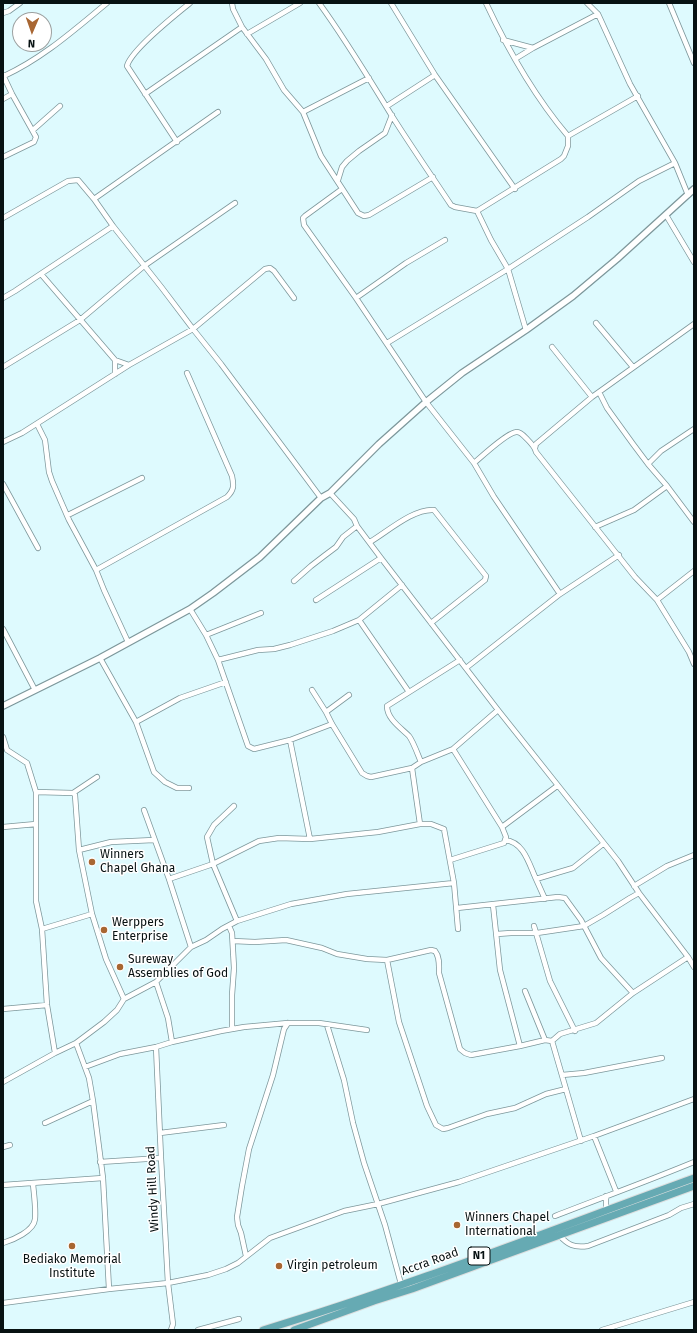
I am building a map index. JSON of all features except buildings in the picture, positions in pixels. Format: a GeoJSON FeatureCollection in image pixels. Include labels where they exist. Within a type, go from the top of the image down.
{"type":"FeatureCollection","features":[{"type":"Feature","properties":{"kind":"highway","name":"Accra Road"},"geometry":{"type":"LineString","coordinates":[[263,1330],[311,1316],[694,1178]]}},
{"type":"Feature","properties":{"kind":"highway","name":"Accra Road"},"geometry":{"type":"LineString","coordinates":[[294,1330],[694,1186]]}},
{"type":"Feature","properties":{"kind":"street"},"geometry":{"type":"LineString","coordinates":[[3,13],[10,11],[20,3]]}},
{"type":"Feature","properties":{"kind":"street"},"geometry":{"type":"LineString","coordinates":[[3,157],[34,142],[36,137],[3,75],[47,52],[107,3]]}},
{"type":"Feature","properties":{"kind":"street"},"geometry":{"type":"LineString","coordinates":[[177,142],[128,69],[128,62],[145,42],[190,3]]}},
{"type":"Feature","properties":{"kind":"street"},"geometry":{"type":"LineString","coordinates":[[232,3],[233,9],[242,27],[266,59],[284,90],[303,112],[321,156],[358,213],[364,216],[369,215],[433,177]]}},
{"type":"Feature","properties":{"kind":"street"},"geometry":{"type":"LineString","coordinates":[[247,34],[300,3]]}},
{"type":"Feature","properties":{"kind":"street"},"geometry":{"type":"LineString","coordinates":[[319,3],[346,41],[392,115],[451,204],[455,207],[477,211],[515,189],[564,156],[568,146],[568,136],[540,100],[503,40],[486,3]]}},
{"type":"Feature","properties":{"kind":"street"},"geometry":{"type":"LineString","coordinates":[[391,3],[435,75],[515,189]]}},
{"type":"Feature","properties":{"kind":"street"},"geometry":{"type":"LineString","coordinates":[[587,3],[598,14],[630,84],[675,163],[688,195]]}},
{"type":"Feature","properties":{"kind":"street"},"geometry":{"type":"LineString","coordinates":[[669,3],[694,63]]}},
{"type":"Feature","properties":{"kind":"street"},"geometry":{"type":"LineString","coordinates":[[515,59],[598,14]]}},
{"type":"Feature","properties":{"kind":"street"},"geometry":{"type":"LineString","coordinates":[[145,94],[242,27]]}},
{"type":"Feature","properties":{"kind":"street"},"geometry":{"type":"LineString","coordinates":[[503,40],[533,48]]}},
{"type":"Feature","properties":{"kind":"street"},"geometry":{"type":"LineString","coordinates":[[387,106],[435,75]]}},
{"type":"Feature","properties":{"kind":"street"},"geometry":{"type":"LineString","coordinates":[[303,112],[369,78]]}},
{"type":"Feature","properties":{"kind":"street"},"geometry":{"type":"LineString","coordinates":[[3,99],[12,94]]}},
{"type":"Feature","properties":{"kind":"street"},"geometry":{"type":"LineString","coordinates":[[568,136],[638,96]]}},
{"type":"Feature","properties":{"kind":"street"},"geometry":{"type":"LineString","coordinates":[[33,130],[60,106]]}},
{"type":"Feature","properties":{"kind":"street"},"geometry":{"type":"LineString","coordinates":[[94,199],[218,112]]}},
{"type":"Feature","properties":{"kind":"street"},"geometry":{"type":"LineString","coordinates":[[338,180],[342,167],[347,161],[385,133],[392,115]]}},
{"type":"Feature","properties":{"kind":"street"},"geometry":{"type":"LineString","coordinates":[[387,343],[588,217],[639,181],[675,163]]}},
{"type":"Feature","properties":{"kind":"street"},"geometry":{"type":"LineString","coordinates":[[3,218],[68,181],[75,179],[78,180],[192,329],[221,364],[321,498]]}},
{"type":"Feature","properties":{"kind":"street"},"geometry":{"type":"LineString","coordinates":[[342,189],[305,216],[302,222],[356,298],[426,402],[474,463],[494,497],[560,594]]}},
{"type":"Feature","properties":{"kind":"street"},"geometry":{"type":"LineString","coordinates":[[3,706],[100,658],[190,609],[226,584],[260,556],[321,498],[330,493],[379,444],[426,402],[476,363],[552,312],[596,277],[694,189]]}},
{"type":"Feature","properties":{"kind":"street"},"geometry":{"type":"LineString","coordinates":[[3,367],[80,320],[144,266],[235,203]]}},
{"type":"Feature","properties":{"kind":"street"},"geometry":{"type":"LineString","coordinates":[[477,211],[491,240],[508,268],[526,330]]}},
{"type":"Feature","properties":{"kind":"street"},"geometry":{"type":"LineString","coordinates":[[666,215],[694,262]]}},
{"type":"Feature","properties":{"kind":"street"},"geometry":{"type":"LineString","coordinates":[[3,298],[113,226]]}},
{"type":"Feature","properties":{"kind":"street"},"geometry":{"type":"LineString","coordinates":[[356,298],[406,263],[444,240]]}},
{"type":"Feature","properties":{"kind":"street"},"geometry":{"type":"LineString","coordinates":[[3,442],[22,433],[115,374],[192,329],[265,269],[270,268],[274,271],[294,298]]}},
{"type":"Feature","properties":{"kind":"street"},"geometry":{"type":"LineString","coordinates":[[41,274],[115,360],[129,366]]}},
{"type":"Feature","properties":{"kind":"street"},"geometry":{"type":"LineString","coordinates":[[596,323],[633,367]]}},
{"type":"Feature","properties":{"kind":"street"},"geometry":{"type":"LineString","coordinates":[[535,448],[536,444],[592,397],[694,324]]}},
{"type":"Feature","properties":{"kind":"street"},"geometry":{"type":"LineString","coordinates":[[552,347],[592,397]]}},
{"type":"Feature","properties":{"kind":"street"},"geometry":{"type":"LineString","coordinates":[[115,360],[115,374]]}},
{"type":"Feature","properties":{"kind":"street"},"geometry":{"type":"LineString","coordinates":[[96,570],[232,493],[234,486],[232,476],[187,373]]}},
{"type":"Feature","properties":{"kind":"street"},"geometry":{"type":"LineString","coordinates":[[599,392],[607,408],[648,464],[667,486],[694,522]]}},
{"type":"Feature","properties":{"kind":"street"},"geometry":{"type":"LineString","coordinates":[[37,424],[45,440],[49,472],[52,481],[96,570],[128,642]]}},
{"type":"Feature","properties":{"kind":"street"},"geometry":{"type":"LineString","coordinates":[[648,464],[661,451],[694,429]]}},
{"type":"Feature","properties":{"kind":"street"},"geometry":{"type":"LineString","coordinates":[[474,463],[498,442],[513,432],[521,433],[535,448],[536,452],[635,577],[657,600],[692,650],[694,664]]}},
{"type":"Feature","properties":{"kind":"street"},"geometry":{"type":"LineString","coordinates":[[68,514],[142,478]]}},
{"type":"Feature","properties":{"kind":"street"},"geometry":{"type":"LineString","coordinates":[[3,484],[38,548]]}},
{"type":"Feature","properties":{"kind":"street"},"geometry":{"type":"LineString","coordinates":[[595,526],[634,510],[667,486]]}},
{"type":"Feature","properties":{"kind":"street"},"geometry":{"type":"LineString","coordinates":[[330,493],[354,519],[357,526],[430,623],[557,786],[618,861],[639,893],[694,967]]}},
{"type":"Feature","properties":{"kind":"street"},"geometry":{"type":"LineString","coordinates":[[370,542],[405,519],[426,510],[434,510],[486,576],[485,580],[430,623]]}},
{"type":"Feature","properties":{"kind":"street"},"geometry":{"type":"LineString","coordinates":[[294,581],[336,547],[343,537],[357,526]]}},
{"type":"Feature","properties":{"kind":"street"},"geometry":{"type":"LineString","coordinates":[[466,668],[560,594],[618,555]]}},
{"type":"Feature","properties":{"kind":"street"},"geometry":{"type":"LineString","coordinates":[[316,600],[381,558]]}},
{"type":"Feature","properties":{"kind":"street"},"geometry":{"type":"LineString","coordinates":[[657,600],[694,571]]}},
{"type":"Feature","properties":{"kind":"street"},"geometry":{"type":"LineString","coordinates":[[218,660],[258,650],[274,649],[333,632],[359,620],[402,585]]}},
{"type":"Feature","properties":{"kind":"street"},"geometry":{"type":"LineString","coordinates":[[190,609],[206,635],[218,660],[250,748],[254,749],[290,740],[332,724]]}},
{"type":"Feature","properties":{"kind":"street"},"geometry":{"type":"LineString","coordinates":[[206,635],[261,613]]}},
{"type":"Feature","properties":{"kind":"street"},"geometry":{"type":"LineString","coordinates":[[359,620],[409,692]]}},
{"type":"Feature","properties":{"kind":"street"},"geometry":{"type":"LineString","coordinates":[[3,629],[35,690]]}},
{"type":"Feature","properties":{"kind":"street"},"geometry":{"type":"LineString","coordinates":[[100,658],[136,722],[154,772],[166,782],[177,788],[189,788]]}},
{"type":"Feature","properties":{"kind":"street"},"geometry":{"type":"LineString","coordinates":[[421,762],[410,737],[400,729],[387,711],[387,706],[460,660]]}},
{"type":"Feature","properties":{"kind":"street"},"geometry":{"type":"LineString","coordinates":[[136,722],[180,698],[226,682]]}},
{"type":"Feature","properties":{"kind":"street"},"geometry":{"type":"LineString","coordinates":[[312,690],[362,773],[371,777],[412,768],[421,762],[453,749],[498,710]]}},
{"type":"Feature","properties":{"kind":"street"},"geometry":{"type":"LineString","coordinates":[[326,712],[349,695]]}},
{"type":"Feature","properties":{"kind":"street"},"geometry":{"type":"LineString","coordinates":[[3,737],[7,750],[27,763],[36,792],[36,901],[42,929],[48,1005],[55,1053]]}},
{"type":"Feature","properties":{"kind":"street"},"geometry":{"type":"LineString","coordinates":[[290,740],[310,838]]}},
{"type":"Feature","properties":{"kind":"street"},"geometry":{"type":"LineString","coordinates":[[453,749],[502,827],[505,840]]}},
{"type":"Feature","properties":{"kind":"street"},"geometry":{"type":"LineString","coordinates":[[412,768],[420,824]]}},
{"type":"Feature","properties":{"kind":"street"},"geometry":{"type":"LineString","coordinates":[[36,792],[73,793],[98,777]]}},
{"type":"Feature","properties":{"kind":"street"},"geometry":{"type":"LineString","coordinates":[[502,827],[557,786]]}},
{"type":"Feature","properties":{"kind":"street"},"geometry":{"type":"LineString","coordinates":[[73,793],[76,799],[79,850],[92,914],[106,960],[124,999]]}},
{"type":"Feature","properties":{"kind":"street"},"geometry":{"type":"LineString","coordinates":[[234,806],[214,826],[207,837],[213,864],[237,921]]}},
{"type":"Feature","properties":{"kind":"street"},"geometry":{"type":"LineString","coordinates":[[144,810],[169,879],[191,947]]}},
{"type":"Feature","properties":{"kind":"street"},"geometry":{"type":"LineString","coordinates":[[3,827],[36,824]]}},
{"type":"Feature","properties":{"kind":"street"},"geometry":{"type":"LineString","coordinates":[[169,879],[213,864],[259,841],[279,838],[310,838],[378,832],[420,824],[431,824],[444,829],[454,883],[458,929]]}},
{"type":"Feature","properties":{"kind":"street"},"geometry":{"type":"LineString","coordinates":[[79,850],[111,842],[154,840]]}},
{"type":"Feature","properties":{"kind":"street"},"geometry":{"type":"LineString","coordinates":[[450,860],[504,843],[505,840]]}},
{"type":"Feature","properties":{"kind":"street"},"geometry":{"type":"LineString","coordinates":[[505,840],[516,843],[521,847],[545,899]]}},
{"type":"Feature","properties":{"kind":"street"},"geometry":{"type":"LineString","coordinates":[[536,879],[573,868],[603,844]]}},
{"type":"Feature","properties":{"kind":"street"},"geometry":{"type":"LineString","coordinates":[[634,886],[667,866],[694,855]]}},
{"type":"Feature","properties":{"kind":"street"},"geometry":{"type":"LineString","coordinates":[[3,1082],[76,1043],[104,1022],[117,1010],[124,999],[156,982],[191,947],[206,940],[237,921],[291,904],[347,894],[454,883]]}},
{"type":"Feature","properties":{"kind":"street"},"geometry":{"type":"LineString","coordinates":[[497,934],[511,932],[537,933],[584,926],[639,893]]}},
{"type":"Feature","properties":{"kind":"street"},"geometry":{"type":"LineString","coordinates":[[457,908],[558,897],[565,898],[584,926],[601,958],[633,993]]}},
{"type":"Feature","properties":{"kind":"street"},"geometry":{"type":"LineString","coordinates":[[493,905],[500,970],[520,1046]]}},
{"type":"Feature","properties":{"kind":"street"},"geometry":{"type":"LineString","coordinates":[[42,929],[92,914]]}},
{"type":"Feature","properties":{"kind":"street"},"geometry":{"type":"LineString","coordinates":[[229,926],[232,932],[234,968],[232,1029]]}},
{"type":"Feature","properties":{"kind":"street"},"geometry":{"type":"LineString","coordinates":[[534,926],[550,981],[575,1031]]}},
{"type":"Feature","properties":{"kind":"street"},"geometry":{"type":"LineString","coordinates":[[233,941],[255,942],[286,940],[322,948],[350,957],[386,960],[431,950],[435,951],[437,953],[439,964],[439,973],[460,1049],[471,1055],[545,1040],[552,1041],[560,1034],[575,1031],[596,1023],[633,993],[688,957]]}},
{"type":"Feature","properties":{"kind":"street"},"geometry":{"type":"LineString","coordinates":[[386,960],[399,1022],[429,1110],[439,1128],[448,1128],[488,1114],[515,1108],[546,1094],[566,1089]]}},
{"type":"Feature","properties":{"kind":"street"},"geometry":{"type":"LineString","coordinates":[[156,982],[168,1018],[172,1042]]}},
{"type":"Feature","properties":{"kind":"street"},"geometry":{"type":"LineString","coordinates":[[525,991],[545,1040]]}},
{"type":"Feature","properties":{"kind":"street"},"geometry":{"type":"LineString","coordinates":[[3,1009],[48,1005]]}},
{"type":"Feature","properties":{"kind":"street"},"geometry":{"type":"LineString","coordinates":[[246,1256],[237,1221],[242,1186],[249,1149],[273,1075],[284,1029],[288,1023]]}},
{"type":"Feature","properties":{"kind":"street"},"geometry":{"type":"LineString","coordinates":[[84,1067],[120,1054],[232,1029],[288,1023],[327,1025],[366,1030]]}},
{"type":"Feature","properties":{"kind":"street"},"geometry":{"type":"LineString","coordinates":[[327,1025],[344,1080],[361,1150],[401,1284]]}},
{"type":"Feature","properties":{"kind":"street"},"geometry":{"type":"LineString","coordinates":[[552,1041],[581,1141]]}},
{"type":"Feature","properties":{"kind":"street"},"geometry":{"type":"LineString","coordinates":[[76,1043],[89,1078],[93,1101],[103,1178],[109,1289]]}},
{"type":"Feature","properties":{"kind":"street","name":"Windy Hill Road"},"geometry":{"type":"LineString","coordinates":[[156,1047],[168,1283],[173,1324],[171,1330]]}},
{"type":"Feature","properties":{"kind":"street"},"geometry":{"type":"LineString","coordinates":[[562,1075],[590,1072],[662,1058]]}},
{"type":"Feature","properties":{"kind":"street"},"geometry":{"type":"LineString","coordinates":[[3,1303],[168,1283],[208,1276],[238,1263],[270,1238],[344,1211],[378,1204],[460,1182],[581,1141],[694,1099]]}},
{"type":"Feature","properties":{"kind":"street"},"geometry":{"type":"LineString","coordinates":[[45,1123],[93,1101]]}},
{"type":"Feature","properties":{"kind":"street"},"geometry":{"type":"LineString","coordinates":[[160,1133],[224,1125]]}},
{"type":"Feature","properties":{"kind":"street"},"geometry":{"type":"LineString","coordinates":[[594,1136],[616,1191]]}},
{"type":"Feature","properties":{"kind":"street"},"geometry":{"type":"LineString","coordinates":[[3,1147],[10,1145]]}},
{"type":"Feature","properties":{"kind":"street"},"geometry":{"type":"LineString","coordinates":[[100,1162],[161,1158]]}},
{"type":"Feature","properties":{"kind":"street"},"geometry":{"type":"LineString","coordinates":[[555,1216],[616,1191],[630,1188],[694,1162]]}},
{"type":"Feature","properties":{"kind":"street"},"geometry":{"type":"LineString","coordinates":[[3,1185],[103,1178]]}},
{"type":"Feature","properties":{"kind":"street"},"geometry":{"type":"LineString","coordinates":[[3,1243],[14,1240],[32,1227],[35,1221],[33,1184]]}},
{"type":"Feature","properties":{"kind":"street"},"geometry":{"type":"LineString","coordinates":[[606,1196],[606,1210]]}},
{"type":"Feature","properties":{"kind":"street"},"geometry":{"type":"LineString","coordinates":[[559,1235],[571,1246],[588,1246],[694,1204]]}},
{"type":"Feature","properties":{"kind":"street"},"geometry":{"type":"LineString","coordinates":[[602,1330],[694,1302]]}},
{"type":"Feature","properties":{"kind":"street"},"geometry":{"type":"LineString","coordinates":[[198,1330],[239,1319]]}},
{"type":"Feature","properties":{"kind":"place","name":"Winners Chapel Ghana"},"geometry":{"type":"Point","coordinates":[92,862]}},
{"type":"Feature","properties":{"kind":"place","name":"Werppers Enterprise"},"geometry":{"type":"Point","coordinates":[104,930]}},
{"type":"Feature","properties":{"kind":"place","name":"Sureway Assemblies of God"},"geometry":{"type":"Point","coordinates":[120,967]}},
{"type":"Feature","properties":{"kind":"place","name":"Winners Chapel International"},"geometry":{"type":"Point","coordinates":[457,1225]}},
{"type":"Feature","properties":{"kind":"place","name":"Bediako Memorial Institute"},"geometry":{"type":"Point","coordinates":[72,1246]}},
{"type":"Feature","properties":{"kind":"place","name":"Virgin petroleum"},"geometry":{"type":"Point","coordinates":[279,1266]}}]}
